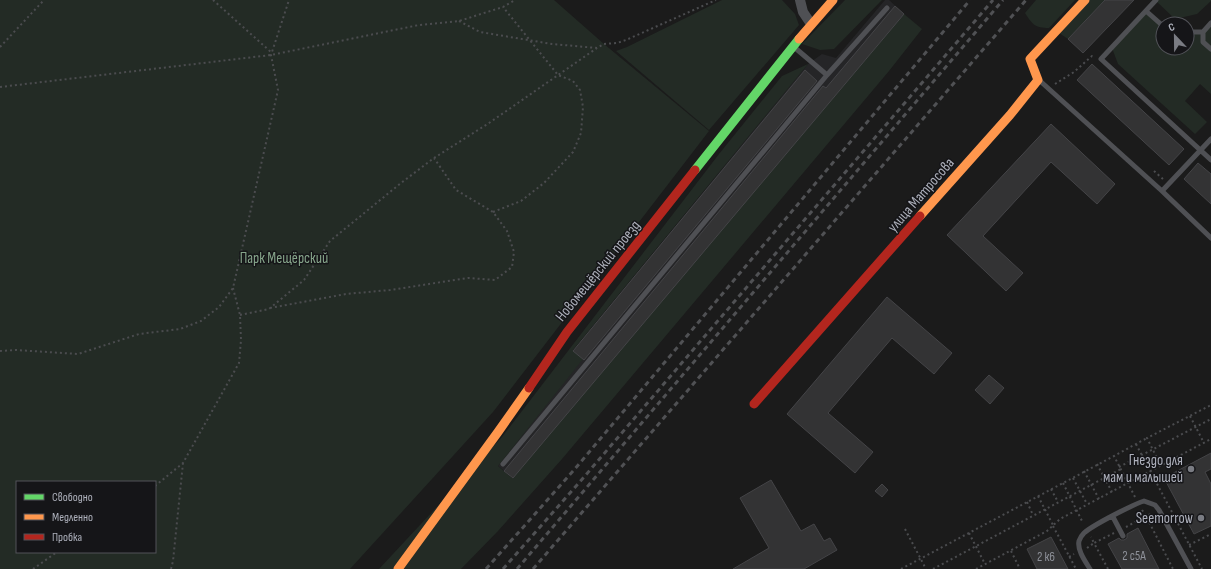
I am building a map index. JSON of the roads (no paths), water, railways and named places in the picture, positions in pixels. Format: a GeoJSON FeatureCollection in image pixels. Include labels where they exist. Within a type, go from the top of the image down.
{"type":"FeatureCollection","features":[{"type":"Feature","properties":{"kind":"street"},"geometry":{"type":"LineString","coordinates":[[800,0],[804,12],[811,24]]}},
{"type":"Feature","properties":{"kind":"street","name":"Новомещёрский проезд"},"geometry":{"type":"LineString","coordinates":[[398,569],[498,432],[567,332],[793,46],[833,0]]}},
{"type":"Feature","properties":{"kind":"street"},"geometry":{"type":"LineString","coordinates":[[1038,80],[1030,60],[1085,0]]}},
{"type":"Feature","properties":{"kind":"street","name":"улица Матросова"},"geometry":{"type":"LineString","coordinates":[[754,404],[1010,115],[1038,80]]}},
{"type":"Feature","properties":{"kind":"lane"},"geometry":{"type":"LineString","coordinates":[[1156,0],[1101,59],[1211,160]]}},
{"type":"Feature","properties":{"kind":"lane"},"geometry":{"type":"LineString","coordinates":[[503,464],[827,74],[887,8]]}},
{"type":"Feature","properties":{"kind":"lane"},"geometry":{"type":"LineString","coordinates":[[1146,11],[1155,19]]}},
{"type":"Feature","properties":{"kind":"lane"},"geometry":{"type":"LineString","coordinates":[[1211,23],[1203,32],[1203,42],[1211,49]]}},
{"type":"Feature","properties":{"kind":"lane"},"geometry":{"type":"LineString","coordinates":[[1195,32],[1203,32]]}},
{"type":"Feature","properties":{"kind":"lane"},"geometry":{"type":"LineString","coordinates":[[793,46],[827,74]]}},
{"type":"Feature","properties":{"kind":"lane"},"geometry":{"type":"LineString","coordinates":[[1038,80],[1162,191],[1211,238]]}},
{"type":"Feature","properties":{"kind":"lane"},"geometry":{"type":"LineString","coordinates":[[1162,191],[1211,139]]}},
{"type":"Feature","properties":{"kind":"lane"},"geometry":{"type":"LineString","coordinates":[[1090,569],[1080,551],[1079,540],[1082,534],[1144,501],[1155,504],[1191,569]]}},
{"type":"Feature","properties":{"kind":"lane"},"geometry":{"type":"LineString","coordinates":[[1113,517],[1123,536]]}},
{"type":"Feature","properties":{"kind":"railway"},"geometry":{"type":"LineString","coordinates":[[486,569],[574,470],[970,0]]}},
{"type":"Feature","properties":{"kind":"railway"},"geometry":{"type":"LineString","coordinates":[[503,569],[584,477],[993,0]]}},
{"type":"Feature","properties":{"kind":"railway"},"geometry":{"type":"LineString","coordinates":[[517,569],[1003,0]]}},
{"type":"Feature","properties":{"kind":"railway"},"geometry":{"type":"LineString","coordinates":[[533,569],[1026,0]]}},
{"type":"Feature","properties":{"kind":"place","name":"Гнездо для мам и малышей"},"geometry":{"type":"Point","coordinates":[1191,469]}},
{"type":"Feature","properties":{"kind":"place","name":"Seemorrow"},"geometry":{"type":"Point","coordinates":[1201,518]}},
{"type":"Feature","properties":{"kind":"park label","name":"Парк Мещёрский"},"geometry":{"type":"Point","coordinates":[284,258]}}]}
